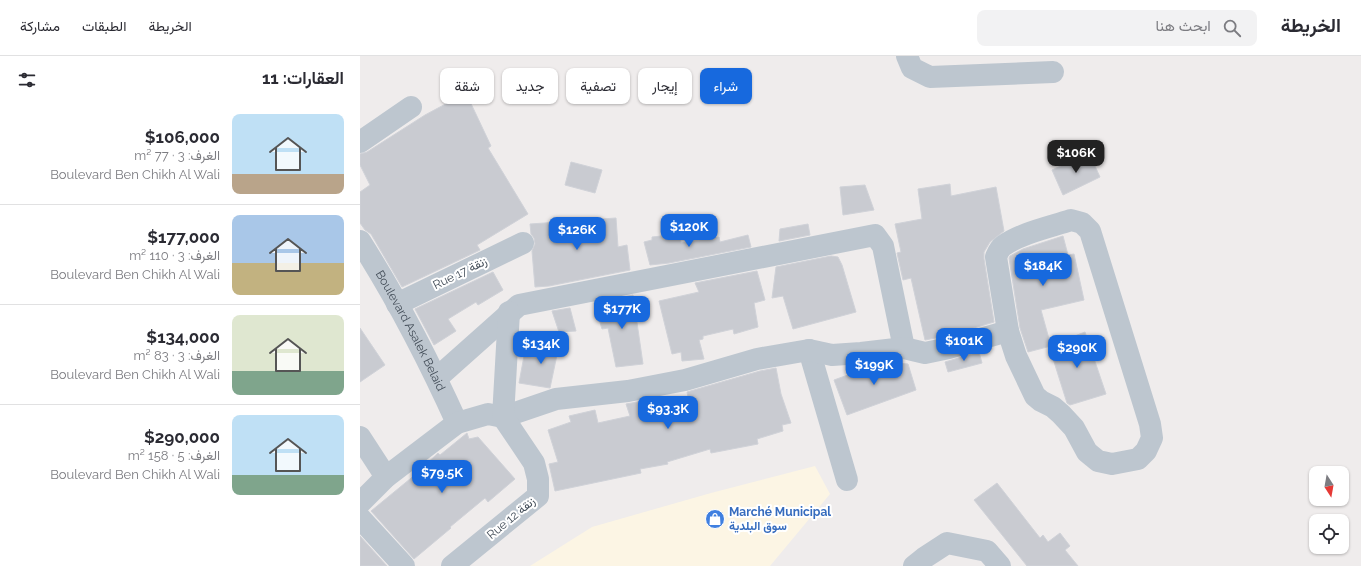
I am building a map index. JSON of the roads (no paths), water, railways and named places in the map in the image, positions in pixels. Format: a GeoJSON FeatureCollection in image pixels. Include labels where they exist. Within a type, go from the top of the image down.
{"type":"FeatureCollection","features":[{"type":"Feature","properties":{"kind":"street"},"geometry":{"type":"LineString","coordinates":[[907,56],[912,68],[930,76],[1053,72]]}},
{"type":"Feature","properties":{"kind":"street"},"geometry":{"type":"LineString","coordinates":[[360,142],[411,107]]}},
{"type":"Feature","properties":{"kind":"street"},"geometry":{"type":"LineString","coordinates":[[1071,220],[1082,223],[1090,231],[1150,424],[1152,438],[1146,451],[1138,459],[1112,464],[1098,461],[1087,452],[1074,428],[1053,407],[1041,401],[1036,396],[1016,356],[1008,331],[996,256],[998,250],[1021,236],[1071,220]]}},
{"type":"Feature","properties":{"kind":"street"},"geometry":{"type":"LineString","coordinates":[[437,378],[509,312],[519,305],[876,235],[883,246],[904,348]]}},
{"type":"Feature","properties":{"kind":"street","name":"Boulevard Asalek Belaid"},"geometry":{"type":"LineString","coordinates":[[360,241],[397,304],[437,378],[457,423]]}},
{"type":"Feature","properties":{"kind":"street","name":"Rue 17 زنقة"},"geometry":{"type":"LineString","coordinates":[[397,304],[523,243]]}},
{"type":"Feature","properties":{"kind":"street"},"geometry":{"type":"LineString","coordinates":[[503,417],[509,312]]}},
{"type":"Feature","properties":{"kind":"street"},"geometry":{"type":"LineString","coordinates":[[360,503],[386,477],[457,423],[488,414],[503,417],[556,399],[628,391],[685,380],[757,359],[808,350],[832,355],[904,348],[926,353],[950,348],[1008,331]]}},
{"type":"Feature","properties":{"kind":"street"},"geometry":{"type":"LineString","coordinates":[[808,350],[847,480]]}},
{"type":"Feature","properties":{"kind":"street","name":"Rue 12 زنقة"},"geometry":{"type":"LineString","coordinates":[[452,566],[538,496],[538,479],[534,463],[503,417]]}},
{"type":"Feature","properties":{"kind":"street"},"geometry":{"type":"LineString","coordinates":[[360,437],[386,477]]}},
{"type":"Feature","properties":{"kind":"street"},"geometry":{"type":"LineString","coordinates":[[360,518],[404,566]]}},
{"type":"Feature","properties":{"kind":"street"},"geometry":{"type":"LineString","coordinates":[[914,566],[947,543],[987,551],[1000,566]]}},
{"type":"Feature","properties":{"kind":"place","name":"Marché Municipal سوق البلدية"},"geometry":{"type":"Point","coordinates":[715,519]}}]}
